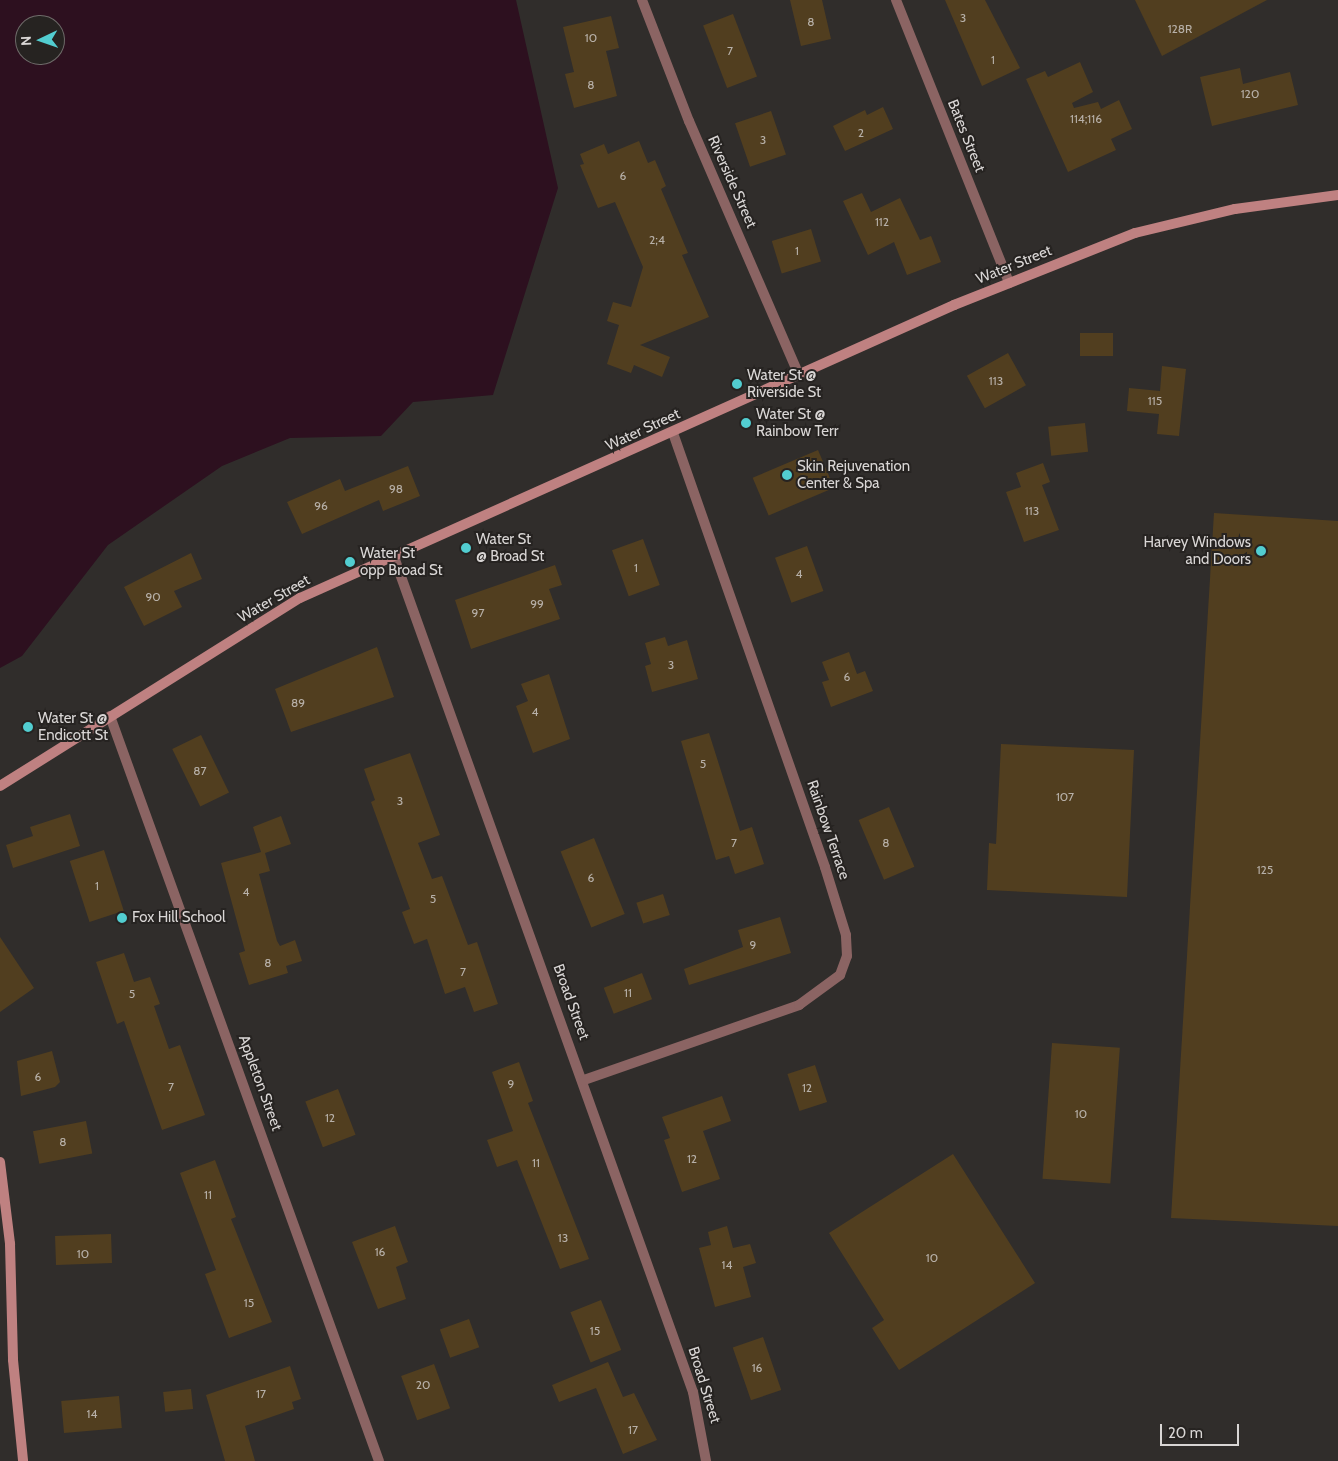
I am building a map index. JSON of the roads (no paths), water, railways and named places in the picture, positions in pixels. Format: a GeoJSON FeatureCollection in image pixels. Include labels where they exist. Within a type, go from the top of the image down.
{"type":"FeatureCollection","features":[{"type":"Feature","properties":{"kind":"main road","name":"Water Street"},"geometry":{"type":"LineString","coordinates":[[0,786],[300,598],[673,433],[799,375],[1009,283],[1135,233],[1235,208],[1338,195]]}},
{"type":"Feature","properties":{"kind":"main road"},"geometry":{"type":"LineString","coordinates":[[0,1162],[10,1244],[13,1360],[23,1461]]}},
{"type":"Feature","properties":{"kind":"street","name":"Riverside Street"},"geometry":{"type":"LineString","coordinates":[[642,0],[688,122],[799,375]]}},
{"type":"Feature","properties":{"kind":"street","name":"Bates Street"},"geometry":{"type":"LineString","coordinates":[[896,0],[1009,283]]}},
{"type":"Feature","properties":{"kind":"street","name":"Rainbow Terrace"},"geometry":{"type":"LineString","coordinates":[[584,1080],[799,1005],[840,975],[847,956],[846,935],[825,867],[673,433]]}},
{"type":"Feature","properties":{"kind":"street","name":"Broad Street"},"geometry":{"type":"LineString","coordinates":[[394,557],[584,1080],[692,1392],[706,1461]]}},
{"type":"Feature","properties":{"kind":"street","name":"Appleton Street"},"geometry":{"type":"LineString","coordinates":[[110,716],[379,1461]]}},
{"type":"Feature","properties":{"kind":"place","name":"Water St @ Riverside St"},"geometry":{"type":"Point","coordinates":[737,384]}},
{"type":"Feature","properties":{"kind":"place","name":"Water St @ Rainbow Terr"},"geometry":{"type":"Point","coordinates":[746,423]}},
{"type":"Feature","properties":{"kind":"place","name":"Skin Rejuvenation Center & Spa"},"geometry":{"type":"Point","coordinates":[787,475]}},
{"type":"Feature","properties":{"kind":"place","name":"Water St @ Broad St"},"geometry":{"type":"Point","coordinates":[466,548]}},
{"type":"Feature","properties":{"kind":"place","name":"Harvey Windows and Doors"},"geometry":{"type":"Point","coordinates":[1261,551]}},
{"type":"Feature","properties":{"kind":"place","name":"Water St opp Broad St"},"geometry":{"type":"Point","coordinates":[350,562]}},
{"type":"Feature","properties":{"kind":"place","name":"Water St @ Endicott St"},"geometry":{"type":"Point","coordinates":[28,727]}},
{"type":"Feature","properties":{"kind":"place","name":"Fox Hill School"},"geometry":{"type":"Point","coordinates":[122,918]}}]}
